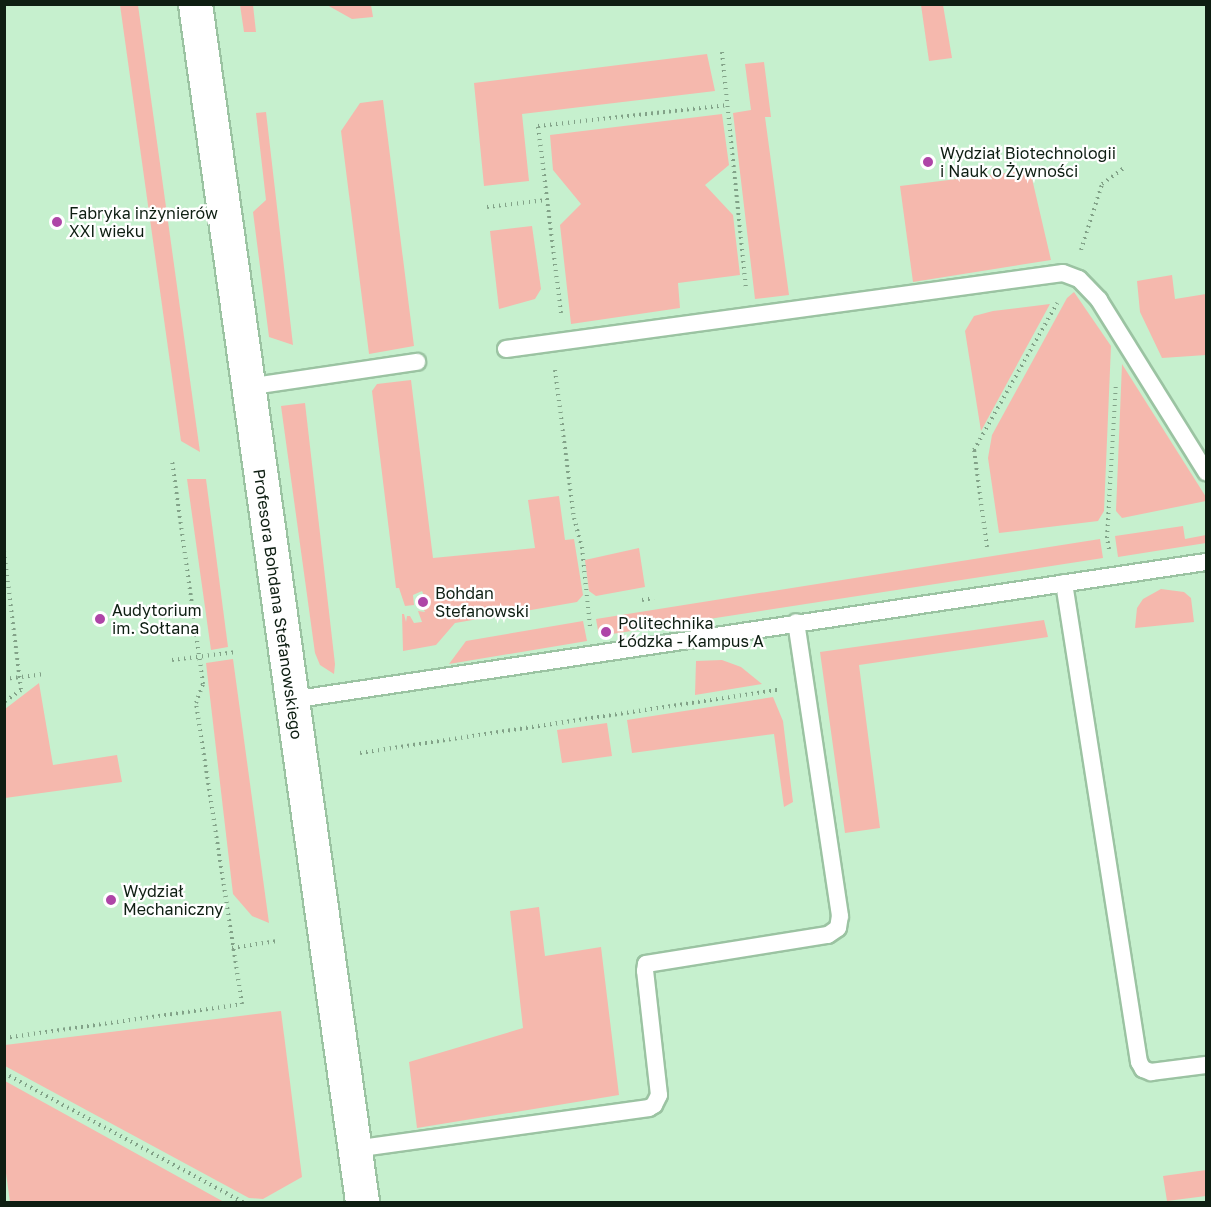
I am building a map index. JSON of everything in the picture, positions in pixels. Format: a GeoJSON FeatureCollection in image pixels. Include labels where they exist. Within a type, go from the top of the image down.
{"type":"FeatureCollection","features":[{"type":"Feature","properties":{"kind":"street","name":"Profesora Bohdana Stefanowskiego"},"geometry":{"type":"LineString","coordinates":[[195,4],[362,1203]]}},
{"type":"Feature","properties":{"kind":"lane"},"geometry":{"type":"LineString","coordinates":[[506,349],[1054,273],[1072,276],[1099,300],[1206,472]]}},
{"type":"Feature","properties":{"kind":"lane"},"geometry":{"type":"LineString","coordinates":[[247,387],[417,362]]}},
{"type":"Feature","properties":{"kind":"lane"},"geometry":{"type":"LineString","coordinates":[[291,700],[795,622],[1206,562]]}},
{"type":"Feature","properties":{"kind":"lane"},"geometry":{"type":"LineString","coordinates":[[1064,583],[1139,1062],[1143,1069],[1151,1072],[1206,1065]]}},
{"type":"Feature","properties":{"kind":"lane"},"geometry":{"type":"LineString","coordinates":[[354,1149],[649,1108],[659,1095],[646,964],[828,935],[838,928],[840,916],[795,622]]}},
{"type":"Feature","properties":{"kind":"path"},"geometry":{"type":"LineString","coordinates":[[722,52],[749,315]]}},
{"type":"Feature","properties":{"kind":"path"},"geometry":{"type":"LineString","coordinates":[[590,608],[582,547],[574,518],[552,343],[561,320],[538,126],[728,105]]}},
{"type":"Feature","properties":{"kind":"path"},"geometry":{"type":"LineString","coordinates":[[987,546],[974,450],[1072,276],[1102,184],[1123,169]]}},
{"type":"Feature","properties":{"kind":"path"},"geometry":{"type":"LineString","coordinates":[[487,207],[547,200]]}},
{"type":"Feature","properties":{"kind":"path"},"geometry":{"type":"LineString","coordinates":[[1109,527],[1119,331]]}},
{"type":"Feature","properties":{"kind":"path"},"geometry":{"type":"LineString","coordinates":[[4,1038],[242,1004],[196,703],[203,684],[172,460]]}},
{"type":"Feature","properties":{"kind":"path"},"geometry":{"type":"LineString","coordinates":[[4,551],[21,690],[4,702]]}},
{"type":"Feature","properties":{"kind":"path"},"geometry":{"type":"LineString","coordinates":[[642,600],[654,598]]}},
{"type":"Feature","properties":{"kind":"path"},"geometry":{"type":"LineString","coordinates":[[172,660],[237,652]]}},
{"type":"Feature","properties":{"kind":"path"},"geometry":{"type":"LineString","coordinates":[[4,679],[43,674]]}},
{"type":"Feature","properties":{"kind":"path"},"geometry":{"type":"LineString","coordinates":[[360,753],[806,685]]}},
{"type":"Feature","properties":{"kind":"path"},"geometry":{"type":"LineString","coordinates":[[232,948],[277,941]]}},
{"type":"Feature","properties":{"kind":"path"},"geometry":{"type":"LineString","coordinates":[[4,1073],[243,1203]]}},
{"type":"Feature","properties":{"kind":"shaded area"},"geometry":{"type":"Polygon","coordinates":[[[120,5],[138,5],[200,452],[181,441],[120,5]]]}},
{"type":"Feature","properties":{"kind":"shaded area"},"geometry":{"type":"Polygon","coordinates":[[[240,5],[253,5],[256,32],[244,32],[240,5]]]}},
{"type":"Feature","properties":{"kind":"shaded area"},"geometry":{"type":"Polygon","coordinates":[[[327,5],[371,5],[373,17],[352,19],[327,5]]]}},
{"type":"Feature","properties":{"kind":"shaded area"},"geometry":{"type":"Polygon","coordinates":[[[921,5],[943,5],[952,58],[929,61],[921,5]]]}},
{"type":"Feature","properties":{"kind":"shaded area"},"geometry":{"type":"Polygon","coordinates":[[[707,54],[715,91],[522,114],[529,181],[484,186],[474,83],[707,54]]]}},
{"type":"Feature","properties":{"kind":"shaded area"},"geometry":{"type":"Polygon","coordinates":[[[764,62],[771,117],[765,117],[789,295],[755,299],[733,113],[751,110],[745,64],[764,62]]]}},
{"type":"Feature","properties":{"kind":"shaded area"},"geometry":{"type":"Polygon","coordinates":[[[383,100],[414,346],[369,354],[341,131],[360,103],[383,100]]]}},
{"type":"Feature","properties":{"kind":"shaded area"},"geometry":{"type":"Polygon","coordinates":[[[266,112],[293,345],[269,337],[253,212],[266,200],[256,113],[266,112]]]}},
{"type":"Feature","properties":{"kind":"shaded area"},"geometry":{"type":"Polygon","coordinates":[[[722,114],[729,165],[705,185],[733,215],[740,275],[678,283],[680,308],[571,324],[560,225],[581,204],[553,170],[550,135],[722,114]]]}},
{"type":"Feature","properties":{"kind":"shaded area"},"geometry":{"type":"Polygon","coordinates":[[[1030,170],[1051,260],[913,282],[900,186],[1030,170]]]}},
{"type":"Feature","properties":{"kind":"shaded area"},"geometry":{"type":"Polygon","coordinates":[[[532,226],[541,289],[535,299],[499,309],[490,231],[532,226]]]}},
{"type":"Feature","properties":{"kind":"shaded area"},"geometry":{"type":"Polygon","coordinates":[[[1172,275],[1175,299],[1206,294],[1206,355],[1162,358],[1140,312],[1137,281],[1172,275]]]}},
{"type":"Feature","properties":{"kind":"shaded area"},"geometry":{"type":"Polygon","coordinates":[[[1074,292],[1111,346],[1104,511],[1098,521],[999,533],[988,458],[992,435],[1067,298],[1074,292]]]}},
{"type":"Feature","properties":{"kind":"shaded area"},"geometry":{"type":"Polygon","coordinates":[[[1050,304],[981,431],[965,331],[974,316],[993,311],[1050,304]]]}},
{"type":"Feature","properties":{"kind":"shaded area"},"geometry":{"type":"Polygon","coordinates":[[[1122,364],[1206,497],[1206,501],[1122,518],[1116,511],[1122,364]]]}},
{"type":"Feature","properties":{"kind":"shaded area"},"geometry":{"type":"Polygon","coordinates":[[[411,380],[433,558],[535,548],[528,500],[559,496],[565,540],[574,539],[583,595],[577,602],[455,623],[436,645],[403,651],[402,614],[406,622],[407,616],[410,616],[414,623],[422,622],[418,611],[425,612],[423,608],[428,605],[422,591],[413,595],[414,605],[405,606],[399,588],[396,588],[372,391],[377,384],[411,380]]]}},
{"type":"Feature","properties":{"kind":"shaded area"},"geometry":{"type":"Polygon","coordinates":[[[305,403],[335,664],[334,674],[320,665],[315,653],[281,406],[305,403]]]}},
{"type":"Feature","properties":{"kind":"shaded area"},"geometry":{"type":"Polygon","coordinates":[[[187,479],[206,479],[228,647],[211,650],[187,479]]]}},
{"type":"Feature","properties":{"kind":"shaded area"},"geometry":{"type":"Polygon","coordinates":[[[1183,526],[1185,539],[1206,535],[1206,543],[1118,557],[1115,536],[1183,526]]]}},
{"type":"Feature","properties":{"kind":"shaded area"},"geometry":{"type":"Polygon","coordinates":[[[1100,539],[1103,558],[599,636],[596,619],[1100,539]]]}},
{"type":"Feature","properties":{"kind":"shaded area"},"geometry":{"type":"Polygon","coordinates":[[[639,548],[645,587],[596,596],[589,591],[585,560],[639,548]]]}},
{"type":"Feature","properties":{"kind":"shaded area"},"geometry":{"type":"Polygon","coordinates":[[[1161,589],[1184,592],[1191,598],[1194,622],[1135,628],[1137,608],[1143,599],[1161,589]]]}},
{"type":"Feature","properties":{"kind":"shaded area"},"geometry":{"type":"Polygon","coordinates":[[[1044,620],[1048,637],[859,665],[880,828],[845,833],[820,652],[1044,620]]]}},
{"type":"Feature","properties":{"kind":"shaded area"},"geometry":{"type":"Polygon","coordinates":[[[583,621],[587,641],[449,664],[466,641],[583,621]]]}},
{"type":"Feature","properties":{"kind":"shaded area"},"geometry":{"type":"Polygon","coordinates":[[[233,659],[269,923],[252,916],[233,894],[206,663],[233,659]]]}},
{"type":"Feature","properties":{"kind":"shaded area"},"geometry":{"type":"Polygon","coordinates":[[[722,660],[741,667],[762,684],[695,695],[696,661],[722,660]]]}},
{"type":"Feature","properties":{"kind":"shaded area"},"geometry":{"type":"Polygon","coordinates":[[[39,683],[53,765],[117,755],[122,782],[5,798],[5,709],[39,683]]]}},
{"type":"Feature","properties":{"kind":"shaded area"},"geometry":{"type":"Polygon","coordinates":[[[773,697],[783,721],[793,802],[784,807],[774,734],[632,753],[627,720],[773,697]]]}},
{"type":"Feature","properties":{"kind":"shaded area"},"geometry":{"type":"Polygon","coordinates":[[[607,723],[612,756],[562,763],[557,730],[607,723]]]}},
{"type":"Feature","properties":{"kind":"shaded area"},"geometry":{"type":"Polygon","coordinates":[[[539,907],[545,956],[601,947],[619,1095],[417,1128],[409,1062],[523,1028],[510,911],[539,907]]]}},
{"type":"Feature","properties":{"kind":"shaded area"},"geometry":{"type":"Polygon","coordinates":[[[281,1011],[302,1177],[263,1199],[249,1198],[5,1066],[5,1045],[281,1011]]]}},
{"type":"Feature","properties":{"kind":"shaded area"},"geometry":{"type":"Polygon","coordinates":[[[5,1081],[224,1202],[10,1202],[5,1166],[5,1081]]]}},
{"type":"Feature","properties":{"kind":"shaded area"},"geometry":{"type":"Polygon","coordinates":[[[1206,1170],[1206,1196],[1167,1201],[1163,1176],[1206,1170]]]}},
{"type":"Feature","properties":{"kind":"place","name":"Wydział Biotechnologii i Nauk o Żywności"},"geometry":{"type":"Point","coordinates":[928,162]}},
{"type":"Feature","properties":{"kind":"place","name":"Fabryka inżynierów XXI wieku"},"geometry":{"type":"Point","coordinates":[57,222]}},
{"type":"Feature","properties":{"kind":"place","name":"Bohdan Stefanowski"},"geometry":{"type":"Point","coordinates":[423,602]}},
{"type":"Feature","properties":{"kind":"place","name":"Audytorium im. Sołtana"},"geometry":{"type":"Point","coordinates":[100,619]}},
{"type":"Feature","properties":{"kind":"place","name":"Politechnika Łódzka - Kampus A"},"geometry":{"type":"Point","coordinates":[606,632]}},
{"type":"Feature","properties":{"kind":"place","name":"Wydział Mechaniczny"},"geometry":{"type":"Point","coordinates":[111,900]}}]}
